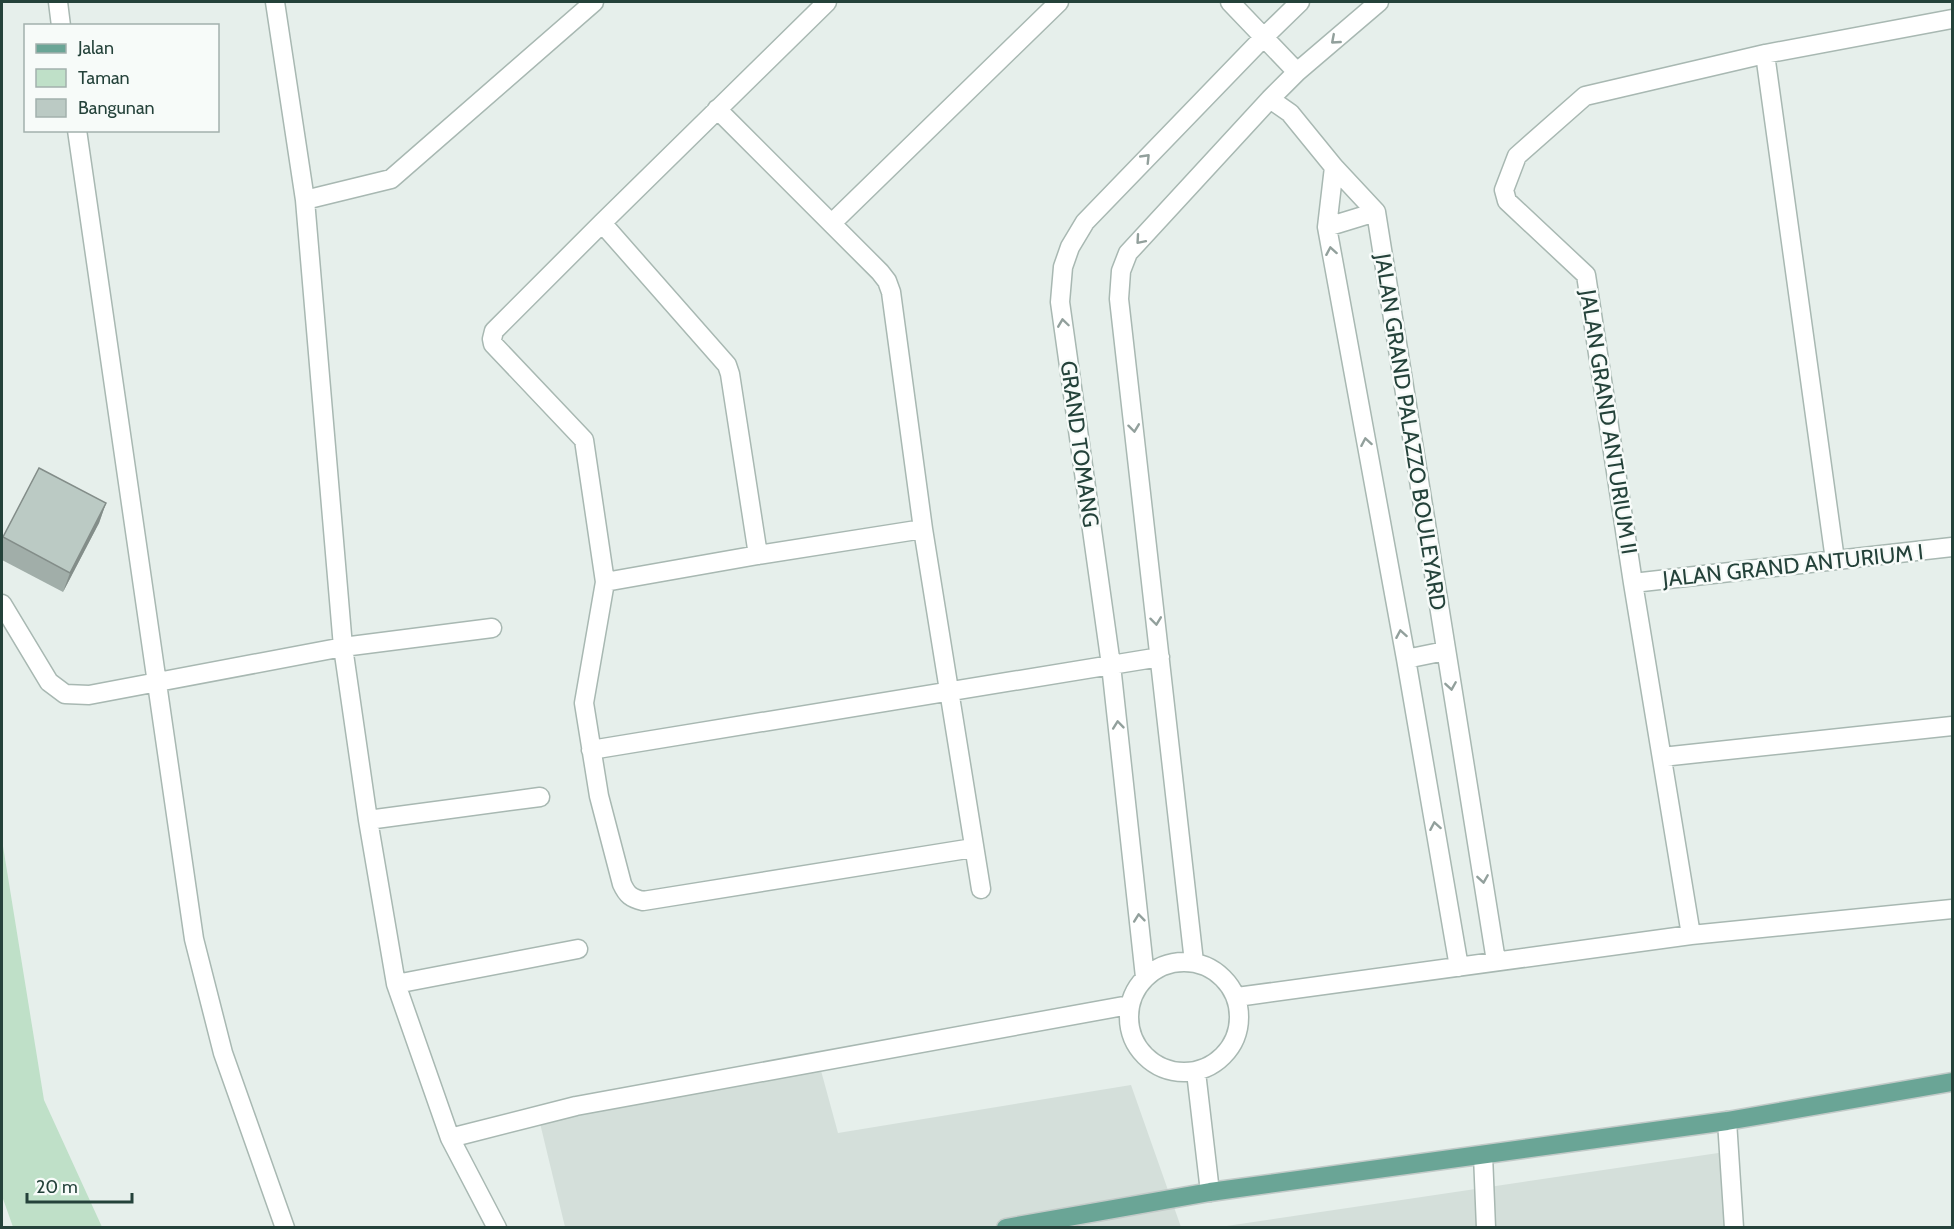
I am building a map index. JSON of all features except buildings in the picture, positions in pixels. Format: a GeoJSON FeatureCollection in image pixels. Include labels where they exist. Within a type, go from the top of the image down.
{"type":"FeatureCollection","features":[{"type":"Feature","properties":{"kind":"main road"},"geometry":{"type":"LineString","coordinates":[[1006,1227],[1210,1192],[1726,1121],[1953,1082]]}},
{"type":"Feature","properties":{"kind":"street"},"geometry":{"type":"LineString","coordinates":[[58,2],[61,24]]}},
{"type":"Feature","properties":{"kind":"street"},"geometry":{"type":"LineString","coordinates":[[275,2],[305,200],[343,647],[368,820],[396,984],[450,1138],[497,1227]]}},
{"type":"Feature","properties":{"kind":"street"},"geometry":{"type":"LineString","coordinates":[[305,200],[391,178],[594,2]]}},
{"type":"Feature","properties":{"kind":"street"},"geometry":{"type":"LineString","coordinates":[[827,2],[494,331],[492,339],[497,350],[584,440],[605,582],[584,703],[599,796],[622,884],[627,894],[643,902],[973,848]]}},
{"type":"Feature","properties":{"kind":"street"},"geometry":{"type":"LineString","coordinates":[[832,223],[1059,2]]}},
{"type":"Feature","properties":{"kind":"street"},"geometry":{"type":"LineString","coordinates":[[1230,2],[1298,72]]}},
{"type":"Feature","properties":{"kind":"street","name":"GRAND TOMANG"},"geometry":{"type":"LineString","coordinates":[[1145,976],[1112,665],[1060,302],[1063,267],[1070,247],[1084,222],[1300,2]]}},
{"type":"Feature","properties":{"kind":"street"},"geometry":{"type":"LineString","coordinates":[[1194,962],[1119,299],[1121,271],[1134,246],[1270,99],[1379,2]]}},
{"type":"Feature","properties":{"kind":"street","name":"JALAN GRAND ANTURIUM II"},"geometry":{"type":"LineString","coordinates":[[1691,935],[1633,584],[1586,275],[1507,201],[1504,190],[1517,156],[1585,96],[1764,54],[1953,19]]}},
{"type":"Feature","properties":{"kind":"street"},"geometry":{"type":"LineString","coordinates":[[1764,54],[1835,560]]}},
{"type":"Feature","properties":{"kind":"street"},"geometry":{"type":"LineString","coordinates":[[1270,99],[1290,113],[1334,167],[1376,212],[1327,227]]}},
{"type":"Feature","properties":{"kind":"street"},"geometry":{"type":"LineString","coordinates":[[717,109],[880,272],[891,292],[923,529],[981,890]]}},
{"type":"Feature","properties":{"kind":"street"},"geometry":{"type":"LineString","coordinates":[[77,132],[194,939],[223,1053],[285,1227]]}},
{"type":"Feature","properties":{"kind":"street","name":"JALAN GRAND PALAZZO BOULEYARD"},"geometry":{"type":"LineString","coordinates":[[1334,167],[1327,227],[1406,658],[1459,967]]}},
{"type":"Feature","properties":{"kind":"street","name":"JALAN GRAND PALAZZO BOULEYARD"},"geometry":{"type":"LineString","coordinates":[[1376,212],[1496,961]]}},
{"type":"Feature","properties":{"kind":"street"},"geometry":{"type":"LineString","coordinates":[[602,223],[727,365],[758,555]]}},
{"type":"Feature","properties":{"kind":"street"},"geometry":{"type":"LineString","coordinates":[[605,582],[923,529]]}},
{"type":"Feature","properties":{"kind":"street","name":"JALAN GRAND ANTURIUM I"},"geometry":{"type":"LineString","coordinates":[[1633,584],[1953,547]]}},
{"type":"Feature","properties":{"kind":"street"},"geometry":{"type":"LineString","coordinates":[[2,604],[49,682],[65,694],[89,695],[343,647],[492,628]]}},
{"type":"Feature","properties":{"kind":"street"},"geometry":{"type":"LineString","coordinates":[[1406,658],[1445,651]]}},
{"type":"Feature","properties":{"kind":"street"},"geometry":{"type":"LineString","coordinates":[[591,750],[1160,657]]}},
{"type":"Feature","properties":{"kind":"street"},"geometry":{"type":"LineString","coordinates":[[1662,757],[1953,726]]}},
{"type":"Feature","properties":{"kind":"street"},"geometry":{"type":"LineString","coordinates":[[368,820],[540,797]]}},
{"type":"Feature","properties":{"kind":"street"},"geometry":{"type":"LineString","coordinates":[[1237,997],[1691,935],[1953,909]]}},
{"type":"Feature","properties":{"kind":"street"},"geometry":{"type":"LineString","coordinates":[[396,984],[578,949]]}},
{"type":"Feature","properties":{"kind":"street"},"geometry":{"type":"LineString","coordinates":[[1194,962],[1220,974],[1237,997],[1240,1021],[1234,1044],[1218,1062],[1196,1072],[1173,1072],[1153,1064],[1137,1048],[1129,1027],[1129,1005],[1135,989],[1145,976],[1168,964],[1194,962]]}},
{"type":"Feature","properties":{"kind":"street"},"geometry":{"type":"LineString","coordinates":[[450,1138],[576,1106],[1129,1005]]}},
{"type":"Feature","properties":{"kind":"street"},"geometry":{"type":"LineString","coordinates":[[1196,1072],[1210,1192]]}},
{"type":"Feature","properties":{"kind":"street"},"geometry":{"type":"LineString","coordinates":[[1726,1121],[1734,1227]]}},
{"type":"Feature","properties":{"kind":"street"},"geometry":{"type":"LineString","coordinates":[[1483,1155],[1486,1227]]}},
{"type":"Feature","properties":{"kind":"shaded area"},"geometry":{"type":"Polygon","coordinates":[[[820,1067],[838,1133],[1131,1085],[1181,1227],[565,1227],[539,1119],[820,1067]]]}},
{"type":"Feature","properties":{"kind":"shaded area"},"geometry":{"type":"Polygon","coordinates":[[[1725,1152],[1724,1227],[1220,1227],[1725,1152]]]}},
{"type":"Feature","properties":{"kind":"green space"},"geometry":{"type":"Polygon","coordinates":[[[2,840],[44,1100],[102,1227],[13,1227],[2,1196],[2,840]]]}}]}
